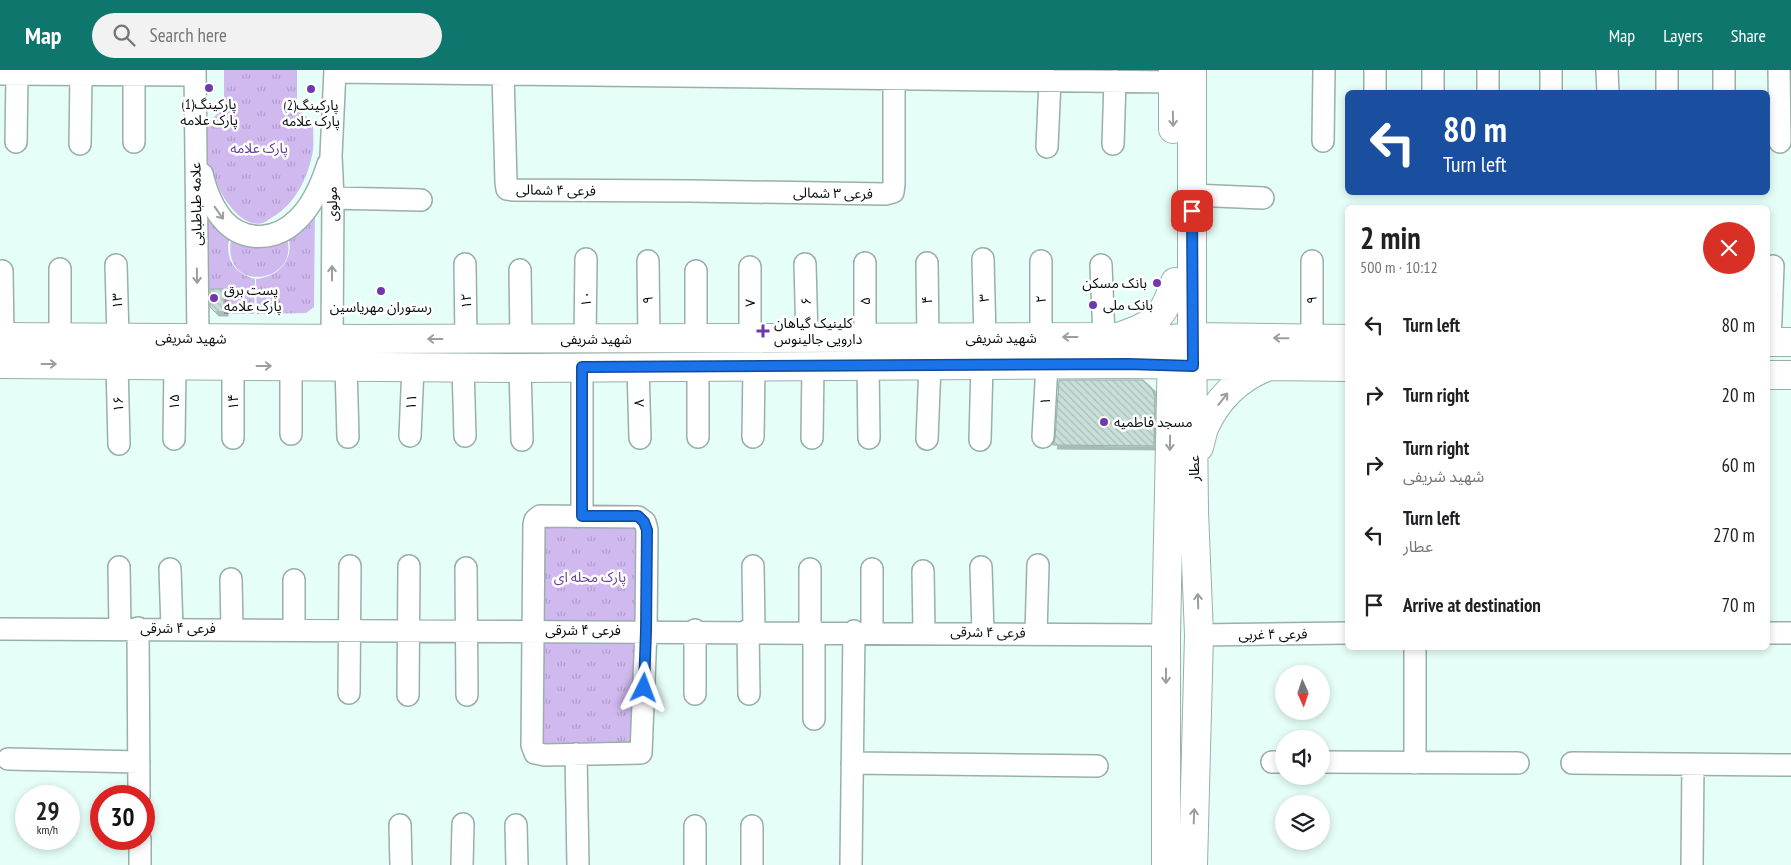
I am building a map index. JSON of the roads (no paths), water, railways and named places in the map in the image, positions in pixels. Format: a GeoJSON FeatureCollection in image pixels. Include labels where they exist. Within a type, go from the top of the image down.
{"type":"FeatureCollection","features":[{"type":"Feature","properties":{"kind":"main road","name":"عطار"},"geometry":{"type":"LineString","coordinates":[[1179,74],[1192,195],[1184,281]]}},
{"type":"Feature","properties":{"kind":"main road","name":"عطار"},"geometry":{"type":"LineString","coordinates":[[1179,74],[1184,281],[1182,352],[1194,511],[1199,635],[1193,865]]}},
{"type":"Feature","properties":{"kind":"main road"},"geometry":{"type":"LineString","coordinates":[[1110,337],[1144,329],[1157,318],[1184,281],[1204,318],[1214,330],[1238,338]]}},
{"type":"Feature","properties":{"kind":"main road","name":"شهید شریفی"},"geometry":{"type":"LineString","coordinates":[[1,337],[649,339],[1110,337],[1182,352]]}},
{"type":"Feature","properties":{"kind":"main road"},"geometry":{"type":"LineString","coordinates":[[1238,338],[1329,339],[1338,366],[1271,366],[1182,352],[1238,338]]}},
{"type":"Feature","properties":{"kind":"main road"},"geometry":{"type":"LineString","coordinates":[[532,368],[533,339]]}},
{"type":"Feature","properties":{"kind":"main road","name":"عطار"},"geometry":{"type":"LineString","coordinates":[[1166,865],[1166,635],[1171,394],[1182,352]]}},
{"type":"Feature","properties":{"kind":"main road","name":"شهید شریفی"},"geometry":{"type":"LineString","coordinates":[[0,364],[532,368],[1128,364],[1182,352]]}},
{"type":"Feature","properties":{"kind":"main road"},"geometry":{"type":"LineString","coordinates":[[1128,364],[1150,375],[1171,394]]}},
{"type":"Feature","properties":{"kind":"main road"},"geometry":{"type":"LineString","coordinates":[[1194,511],[1199,449],[1204,428],[1225,395],[1253,372],[1271,366]]}},
{"type":"Feature","properties":{"kind":"main road"},"geometry":{"type":"LineString","coordinates":[[1770,375],[1791,375]]}},
{"type":"Feature","properties":{"kind":"main road"},"geometry":{"type":"LineString","coordinates":[[1166,762],[1196,763]]}},
{"type":"Feature","properties":{"kind":"street"},"geometry":{"type":"LineString","coordinates":[[1323,141],[1324,70]]}},
{"type":"Feature","properties":{"kind":"street"},"geometry":{"type":"LineString","coordinates":[[1375,70],[1375,90]]}},
{"type":"Feature","properties":{"kind":"street"},"geometry":{"type":"LineString","coordinates":[[1433,70],[1433,90]]}},
{"type":"Feature","properties":{"kind":"street"},"geometry":{"type":"LineString","coordinates":[[1488,70],[1488,90]]}},
{"type":"Feature","properties":{"kind":"street"},"geometry":{"type":"LineString","coordinates":[[1551,70],[1551,90]]}},
{"type":"Feature","properties":{"kind":"street"},"geometry":{"type":"LineString","coordinates":[[1607,70],[1608,90]]}},
{"type":"Feature","properties":{"kind":"street"},"geometry":{"type":"LineString","coordinates":[[1667,70],[1667,90]]}},
{"type":"Feature","properties":{"kind":"street"},"geometry":{"type":"LineString","coordinates":[[1724,70],[1724,90]]}},
{"type":"Feature","properties":{"kind":"street"},"geometry":{"type":"LineString","coordinates":[[1779,70],[1780,142]]}},
{"type":"Feature","properties":{"kind":"street"},"geometry":{"type":"LineString","coordinates":[[335,71],[1115,81],[1179,74]]}},
{"type":"Feature","properties":{"kind":"street","name":"مولوی"},"geometry":{"type":"LineString","coordinates":[[332,339],[333,198],[331,155],[335,71]]}},
{"type":"Feature","properties":{"kind":"street"},"geometry":{"type":"LineString","coordinates":[[16,142],[8,74],[81,76],[195,73]]}},
{"type":"Feature","properties":{"kind":"street","name":"علامه طباطبایی"},"geometry":{"type":"LineString","coordinates":[[195,73],[198,338]]}},
{"type":"Feature","properties":{"kind":"street","name":"فرعی ۴ شمالی"},"geometry":{"type":"LineString","coordinates":[[503,74],[508,189],[690,191]]}},
{"type":"Feature","properties":{"kind":"street"},"geometry":{"type":"LineString","coordinates":[[134,75],[134,142]]}},
{"type":"Feature","properties":{"kind":"street"},"geometry":{"type":"LineString","coordinates":[[80,144],[81,76]]}},
{"type":"Feature","properties":{"kind":"street","name":"فرعی ۳ شمالی"},"geometry":{"type":"LineString","coordinates":[[690,191],[886,194],[893,192],[894,78]]}},
{"type":"Feature","properties":{"kind":"street"},"geometry":{"type":"LineString","coordinates":[[1048,147],[1050,80]]}},
{"type":"Feature","properties":{"kind":"street"},"geometry":{"type":"LineString","coordinates":[[1113,144],[1115,81]]}},
{"type":"Feature","properties":{"kind":"street"},"geometry":{"type":"LineString","coordinates":[[196,152],[205,186],[214,205],[226,222],[246,234],[261,237],[274,236],[298,220],[320,186],[331,155]]}},
{"type":"Feature","properties":{"kind":"street"},"geometry":{"type":"LineString","coordinates":[[1192,195],[1263,198]]}},
{"type":"Feature","properties":{"kind":"street"},"geometry":{"type":"LineString","coordinates":[[333,198],[421,200]]}},
{"type":"Feature","properties":{"kind":"street","name":"۱۰"},"geometry":{"type":"LineString","coordinates":[[585,339],[586,259]]}},
{"type":"Feature","properties":{"kind":"street","name":"۳"},"geometry":{"type":"LineString","coordinates":[[983,259],[985,338]]}},
{"type":"Feature","properties":{"kind":"street","name":"۹"},"geometry":{"type":"LineString","coordinates":[[648,260],[649,339]]}},
{"type":"Feature","properties":{"kind":"street","name":"۲"},"geometry":{"type":"LineString","coordinates":[[1041,261],[1041,338]]}},
{"type":"Feature","properties":{"kind":"street","name":"۹"},"geometry":{"type":"LineString","coordinates":[[1312,261],[1329,339]]}},
{"type":"Feature","properties":{"kind":"street","name":"۴"},"geometry":{"type":"LineString","coordinates":[[927,262],[928,338]]}},
{"type":"Feature","properties":{"kind":"street","name":"۵"},"geometry":{"type":"LineString","coordinates":[[865,263],[865,338]]}},
{"type":"Feature","properties":{"kind":"street","name":"۱۲"},"geometry":{"type":"LineString","coordinates":[[465,264],[466,339]]}},
{"type":"Feature","properties":{"kind":"street","name":"۶"},"geometry":{"type":"LineString","coordinates":[[805,264],[807,338]]}},
{"type":"Feature","properties":{"kind":"street","name":"۱۳"},"geometry":{"type":"LineString","coordinates":[[116,265],[118,337]]}},
{"type":"Feature","properties":{"kind":"street"},"geometry":{"type":"LineString","coordinates":[[1102,265],[1110,337]]}},
{"type":"Feature","properties":{"kind":"street"},"geometry":{"type":"LineString","coordinates":[[1772,266],[1776,342]]}},
{"type":"Feature","properties":{"kind":"street","name":"۷"},"geometry":{"type":"LineString","coordinates":[[750,267],[750,338]]}},
{"type":"Feature","properties":{"kind":"street"},"geometry":{"type":"LineString","coordinates":[[60,269],[60,337]]}},
{"type":"Feature","properties":{"kind":"street"},"geometry":{"type":"LineString","coordinates":[[520,270],[533,339]]}},
{"type":"Feature","properties":{"kind":"street"},"geometry":{"type":"LineString","coordinates":[[1,337],[2,271]]}},
{"type":"Feature","properties":{"kind":"street"},"geometry":{"type":"LineString","coordinates":[[696,271],[696,338]]}},
{"type":"Feature","properties":{"kind":"street","name":"۱"},"geometry":{"type":"LineString","coordinates":[[1043,437],[1046,364]]}},
{"type":"Feature","properties":{"kind":"street","name":"۱۶"},"geometry":{"type":"LineString","coordinates":[[117,365],[119,444]]}},
{"type":"Feature","properties":{"kind":"street","name":"۱۵"},"geometry":{"type":"LineString","coordinates":[[174,439],[175,365]]}},
{"type":"Feature","properties":{"kind":"street"},"geometry":{"type":"LineString","coordinates":[[927,439],[930,365]]}},
{"type":"Feature","properties":{"kind":"street"},"geometry":{"type":"LineString","coordinates":[[980,440],[982,365]]}},
{"type":"Feature","properties":{"kind":"street","name":"۱۴"},"geometry":{"type":"LineString","coordinates":[[233,366],[233,438]]}},
{"type":"Feature","properties":{"kind":"street"},"geometry":{"type":"LineString","coordinates":[[291,366],[291,434]]}},
{"type":"Feature","properties":{"kind":"street"},"geometry":{"type":"LineString","coordinates":[[698,366],[698,437]]}},
{"type":"Feature","properties":{"kind":"street"},"geometry":{"type":"LineString","coordinates":[[753,438],[754,366]]}},
{"type":"Feature","properties":{"kind":"street"},"geometry":{"type":"LineString","coordinates":[[812,438],[813,366]]}},
{"type":"Feature","properties":{"kind":"street"},"geometry":{"type":"LineString","coordinates":[[868,366],[869,438]]}},
{"type":"Feature","properties":{"kind":"street"},"geometry":{"type":"LineString","coordinates":[[346,367],[348,437]]}},
{"type":"Feature","properties":{"kind":"street","name":"۱۱"},"geometry":{"type":"LineString","coordinates":[[410,436],[414,367]]}},
{"type":"Feature","properties":{"kind":"street"},"geometry":{"type":"LineString","coordinates":[[463,367],[465,436]]}},
{"type":"Feature","properties":{"kind":"street"},"geometry":{"type":"LineString","coordinates":[[582,367],[582,516]]}},
{"type":"Feature","properties":{"kind":"street","name":"۸"},"geometry":{"type":"LineString","coordinates":[[638,367],[640,438]]}},
{"type":"Feature","properties":{"kind":"street"},"geometry":{"type":"LineString","coordinates":[[522,440],[532,368]]}},
{"type":"Feature","properties":{"kind":"street"},"geometry":{"type":"LineString","coordinates":[[540,516],[582,516],[638,516],[644,522],[647,530],[646,631],[641,753],[545,755],[535,753],[532,745],[534,524],[540,516]]}},
{"type":"Feature","properties":{"kind":"street"},"geometry":{"type":"LineString","coordinates":[[350,566],[350,693]]}},
{"type":"Feature","properties":{"kind":"street"},"geometry":{"type":"LineString","coordinates":[[408,695],[409,566]]}},
{"type":"Feature","properties":{"kind":"street"},"geometry":{"type":"LineString","coordinates":[[749,694],[753,566]]}},
{"type":"Feature","properties":{"kind":"street"},"geometry":{"type":"LineString","coordinates":[[1036,633],[1038,566]]}},
{"type":"Feature","properties":{"kind":"street"},"geometry":{"type":"LineString","coordinates":[[119,567],[129,629],[139,785]]}},
{"type":"Feature","properties":{"kind":"street"},"geometry":{"type":"LineString","coordinates":[[981,567],[983,632]]}},
{"type":"Feature","properties":{"kind":"street"},"geometry":{"type":"LineString","coordinates":[[466,568],[467,695]]}},
{"type":"Feature","properties":{"kind":"street"},"geometry":{"type":"LineString","coordinates":[[170,569],[172,628]]}},
{"type":"Feature","properties":{"kind":"street"},"geometry":{"type":"LineString","coordinates":[[810,569],[814,719]]}},
{"type":"Feature","properties":{"kind":"street"},"geometry":{"type":"LineString","coordinates":[[851,865],[852,762],[863,631],[872,569]]}},
{"type":"Feature","properties":{"kind":"street"},"geometry":{"type":"LineString","coordinates":[[923,571],[924,632]]}},
{"type":"Feature","properties":{"kind":"street"},"geometry":{"type":"LineString","coordinates":[[232,579],[232,628]]}},
{"type":"Feature","properties":{"kind":"street"},"geometry":{"type":"LineString","coordinates":[[294,580],[294,628]]}},
{"type":"Feature","properties":{"kind":"street","name":"فرعی ۴ شرقی"},"geometry":{"type":"LineString","coordinates":[[0,629],[812,630],[1166,635]]}},
{"type":"Feature","properties":{"kind":"street"},"geometry":{"type":"LineString","coordinates":[[695,630],[695,694]]}},
{"type":"Feature","properties":{"kind":"street","name":"فرعی ۴ غربی"},"geometry":{"type":"LineString","coordinates":[[1199,635],[1345,633]]}},
{"type":"Feature","properties":{"kind":"street"},"geometry":{"type":"LineString","coordinates":[[1770,633],[1791,633]]}},
{"type":"Feature","properties":{"kind":"street"},"geometry":{"type":"LineString","coordinates":[[1415,650],[1415,762]]}},
{"type":"Feature","properties":{"kind":"street"},"geometry":{"type":"LineString","coordinates":[[576,754],[578,865]]}},
{"type":"Feature","properties":{"kind":"street"},"geometry":{"type":"LineString","coordinates":[[8,759],[139,762]]}},
{"type":"Feature","properties":{"kind":"street"},"geometry":{"type":"LineString","coordinates":[[852,762],[1097,766]]}},
{"type":"Feature","properties":{"kind":"street"},"geometry":{"type":"LineString","coordinates":[[1330,762],[1518,763]]}},
{"type":"Feature","properties":{"kind":"street"},"geometry":{"type":"LineString","coordinates":[[1572,763],[1791,765]]}},
{"type":"Feature","properties":{"kind":"street"},"geometry":{"type":"LineString","coordinates":[[1692,865],[1693,764]]}},
{"type":"Feature","properties":{"kind":"street"},"geometry":{"type":"LineString","coordinates":[[462,824],[462,865]]}},
{"type":"Feature","properties":{"kind":"street"},"geometry":{"type":"LineString","coordinates":[[400,825],[401,865]]}},
{"type":"Feature","properties":{"kind":"street"},"geometry":{"type":"LineString","coordinates":[[516,826],[518,865]]}},
{"type":"Feature","properties":{"kind":"street"},"geometry":{"type":"LineString","coordinates":[[695,826],[695,865]]}},
{"type":"Feature","properties":{"kind":"street"},"geometry":{"type":"LineString","coordinates":[[752,826],[752,865]]}},
{"type":"Feature","properties":{"kind":"street"},"geometry":{"type":"LineString","coordinates":[[140,850],[140,865]]}},
{"type":"Feature","properties":{"kind":"place","name":"پارکینگ(1) پارک علامه"},"geometry":{"type":"Point","coordinates":[209,88]}},
{"type":"Feature","properties":{"kind":"place","name":"پارکینگ(2) پارک علامه"},"geometry":{"type":"Point","coordinates":[311,89]}},
{"type":"Feature","properties":{"kind":"place","name":"بانک مسکن"},"geometry":{"type":"Point","coordinates":[1157,283]}},
{"type":"Feature","properties":{"kind":"place","name":"رستوران مهریاسین"},"geometry":{"type":"Point","coordinates":[381,291]}},
{"type":"Feature","properties":{"kind":"place","name":"پست برق پارک علامه"},"geometry":{"type":"Point","coordinates":[214,298]}},
{"type":"Feature","properties":{"kind":"place","name":"بانک ملی"},"geometry":{"type":"Point","coordinates":[1093,305]}},
{"type":"Feature","properties":{"kind":"place","name":"کلینیک گیاهان دارویی جالینوس"},"geometry":{"type":"Point","coordinates":[763,331]}},
{"type":"Feature","properties":{"kind":"place","name":"مسجد فاطمیه"},"geometry":{"type":"Point","coordinates":[1104,422]}},
{"type":"Feature","properties":{"kind":"park label","name":"پارک علامه"},"geometry":{"type":"Point","coordinates":[259,148]}},
{"type":"Feature","properties":{"kind":"park label","name":"پارک محله ای"},"geometry":{"type":"Point","coordinates":[590,577]}}]}
